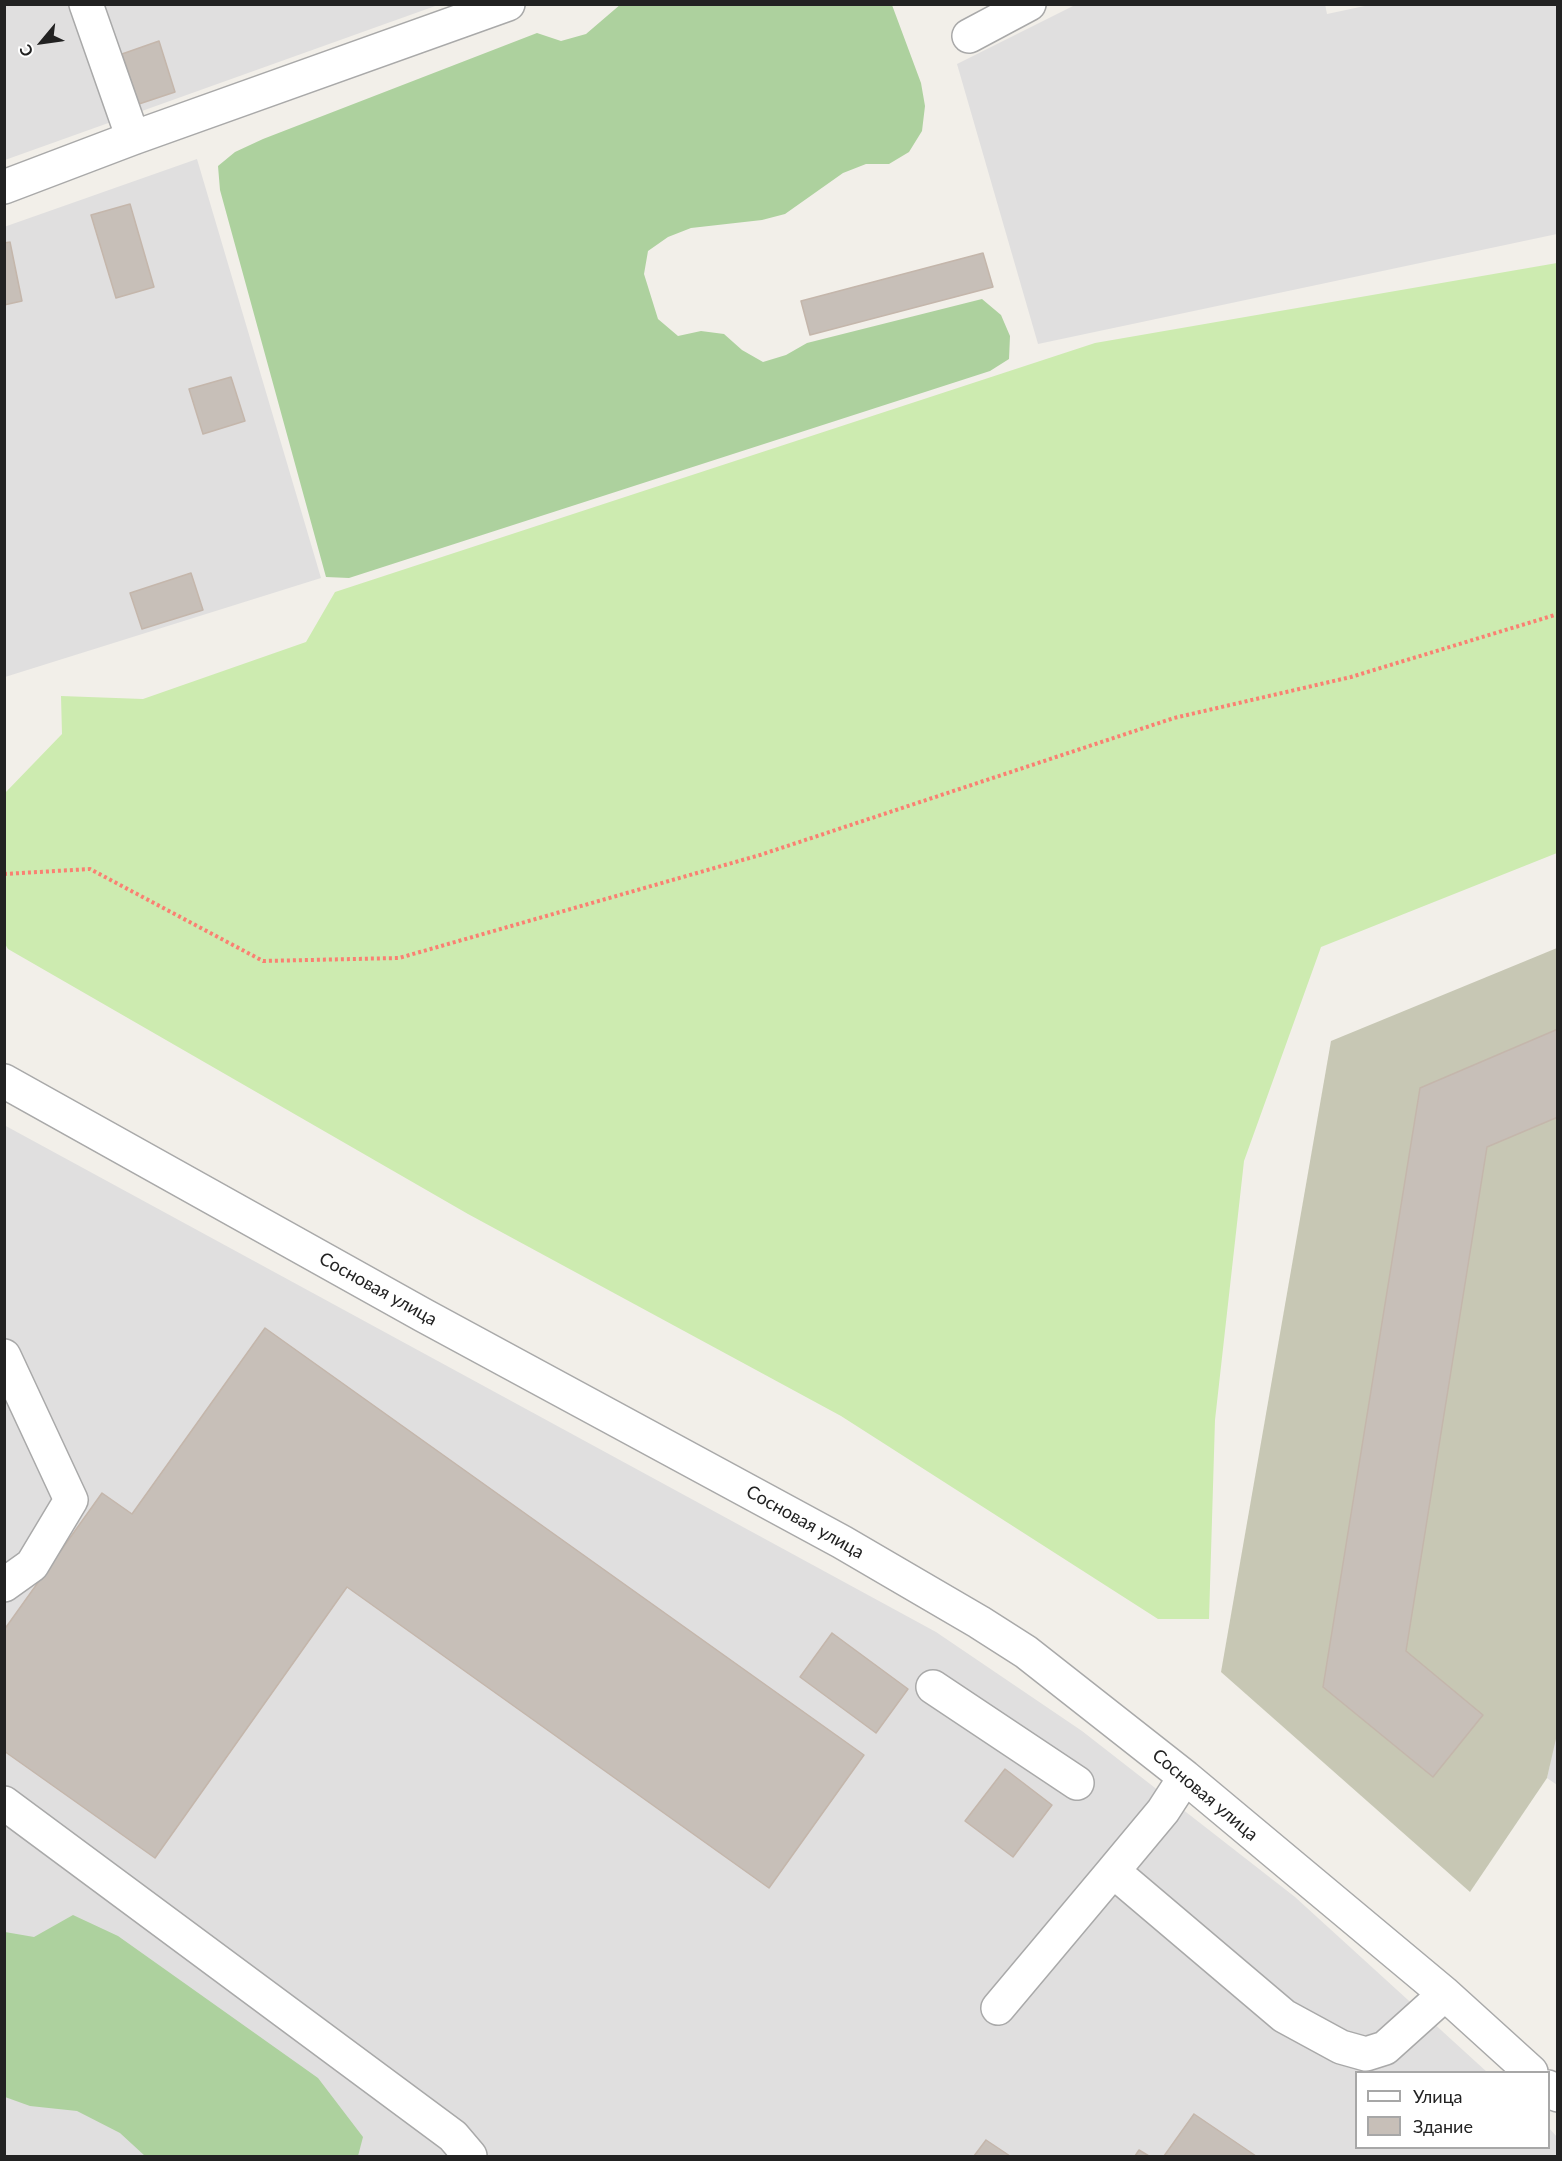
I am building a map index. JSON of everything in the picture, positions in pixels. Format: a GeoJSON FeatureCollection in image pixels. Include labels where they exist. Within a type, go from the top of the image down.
{"type":"FeatureCollection","features":[{"type":"Feature","properties":{"kind":"street"},"geometry":{"type":"LineString","coordinates":[[86,4],[132,138]]}},
{"type":"Feature","properties":{"kind":"street"},"geometry":{"type":"LineString","coordinates":[[4,186],[508,4]]}},
{"type":"Feature","properties":{"kind":"street"},"geometry":{"type":"LineString","coordinates":[[969,36],[1029,4]]}},
{"type":"Feature","properties":{"kind":"street","name":"Сосновая улица"},"geometry":{"type":"LineString","coordinates":[[4,1081],[423,1315],[842,1542],[1026,1652],[1185,1777],[1444,1994],[1529,2071]]}},
{"type":"Feature","properties":{"kind":"street"},"geometry":{"type":"LineString","coordinates":[[4,1356],[71,1500],[32,1565],[4,1584]]}},
{"type":"Feature","properties":{"kind":"street"},"geometry":{"type":"LineString","coordinates":[[933,1687],[1077,1784]]}},
{"type":"Feature","properties":{"kind":"street"},"geometry":{"type":"LineString","coordinates":[[998,2008],[1163,1811],[1185,1777]]}},
{"type":"Feature","properties":{"kind":"street"},"geometry":{"type":"LineString","coordinates":[[4,1803],[453,2136],[470,2157]]}},
{"type":"Feature","properties":{"kind":"street"},"geometry":{"type":"LineString","coordinates":[[1113,1871],[1284,2016],[1341,2047],[1366,2054],[1385,2049],[1444,1994]]}},
{"type":"Feature","properties":{"kind":"path"},"geometry":{"type":"LineString","coordinates":[[4,874],[90,869],[263,961],[399,958],[760,855],[1174,718],[1352,677],[1557,614]]}},
{"type":"Feature","properties":{"kind":"shaded area"},"geometry":{"type":"Polygon","coordinates":[[[1325,4],[1327,14],[1374,4],[1557,5],[1557,234],[1038,344],[957,64],[1075,5],[1325,4]]]}},
{"type":"Feature","properties":{"kind":"shaded area"},"geometry":{"type":"Polygon","coordinates":[[[5,5],[438,5],[5,160],[5,5]]]}},
{"type":"Feature","properties":{"kind":"shaded area"},"geometry":{"type":"Polygon","coordinates":[[[197,159],[321,578],[5,677],[4,227],[197,159]]]}},
{"type":"Feature","properties":{"kind":"shaded area"},"geometry":{"type":"Polygon","coordinates":[[[1557,948],[1558,1730],[1547,1778],[1470,1892],[1221,1672],[1331,1041],[1557,948]]]}},
{"type":"Feature","properties":{"kind":"shaded area"},"geometry":{"type":"Polygon","coordinates":[[[4,1125],[936,1632],[1082,1731],[1295,1897],[1486,2071],[1355,2071],[1355,2149],[1550,2149],[1550,2129],[1557,2137],[1557,2156],[5,2156],[4,1125]]]}},
{"type":"Feature","properties":{"kind":"shaded area"},"geometry":{"type":"Polygon","coordinates":[[[1557,1730],[1557,1785],[1547,1778],[1557,1730]]]}},
{"type":"Feature","properties":{"kind":"green space"},"geometry":{"type":"Polygon","coordinates":[[[621,4],[892,5],[921,83],[925,106],[922,131],[909,152],[889,164],[866,164],[843,173],[785,214],[762,220],[691,228],[668,237],[648,251],[644,274],[658,319],[678,336],[701,331],[724,334],[742,350],[763,362],[786,355],[807,343],[982,299],[1001,315],[1010,336],[1009,359],[990,371],[349,578],[326,577],[220,190],[218,166],[235,152],[263,139],[537,33],[561,41],[586,34],[621,4]]]}},
{"type":"Feature","properties":{"kind":"green space"},"geometry":{"type":"Polygon","coordinates":[[[1557,263],[1557,853],[1321,947],[1244,1161],[1215,1420],[1209,1619],[1158,1619],[841,1416],[468,1214],[8,949],[5,944],[5,793],[62,734],[61,696],[143,699],[306,642],[335,592],[1095,343],[1557,263]]]}},
{"type":"Feature","properties":{"kind":"green space"},"geometry":{"type":"Polygon","coordinates":[[[73,1915],[118,1936],[318,2078],[363,2137],[358,2156],[145,2156],[120,2133],[77,2111],[30,2106],[5,2097],[5,1932],[34,1937],[73,1915]]]}},
{"type":"Feature","properties":{"kind":"building"},"geometry":{"type":"Polygon","coordinates":[[[159,41],[175,92],[139,104],[122,54],[159,41]]]}},
{"type":"Feature","properties":{"kind":"building"},"geometry":{"type":"Polygon","coordinates":[[[130,204],[154,287],[116,298],[91,215],[130,204]]]}},
{"type":"Feature","properties":{"kind":"building"},"geometry":{"type":"Polygon","coordinates":[[[10,242],[22,301],[4,305],[4,243],[10,242]]]}},
{"type":"Feature","properties":{"kind":"building"},"geometry":{"type":"Polygon","coordinates":[[[983,253],[993,287],[810,335],[801,301],[983,253]]]}},
{"type":"Feature","properties":{"kind":"building"},"geometry":{"type":"Polygon","coordinates":[[[231,377],[245,421],[203,434],[189,389],[231,377]]]}},
{"type":"Feature","properties":{"kind":"building"},"geometry":{"type":"Polygon","coordinates":[[[191,573],[203,610],[142,629],[130,593],[191,573]]]}},
{"type":"Feature","properties":{"kind":"building"},"geometry":{"type":"Polygon","coordinates":[[[1558,1029],[1558,1117],[1487,1147],[1406,1651],[1483,1715],[1433,1777],[1323,1687],[1420,1088],[1558,1029]]]}},
{"type":"Feature","properties":{"kind":"building"},"geometry":{"type":"Polygon","coordinates":[[[265,1328],[864,1755],[769,1888],[347,1587],[155,1858],[4,1751],[4,1630],[102,1493],[132,1514],[265,1328]]]}},
{"type":"Feature","properties":{"kind":"building"},"geometry":{"type":"Polygon","coordinates":[[[832,1633],[908,1689],[876,1733],[800,1677],[832,1633]]]}},
{"type":"Feature","properties":{"kind":"building"},"geometry":{"type":"Polygon","coordinates":[[[1005,1769],[1052,1805],[1013,1857],[965,1821],[1005,1769]]]}},
{"type":"Feature","properties":{"kind":"building"},"geometry":{"type":"Polygon","coordinates":[[[1194,2114],[1256,2156],[1164,2156],[1194,2114]]]}},
{"type":"Feature","properties":{"kind":"building"},"geometry":{"type":"Polygon","coordinates":[[[986,2140],[1010,2156],[974,2156],[986,2140]]]}},
{"type":"Feature","properties":{"kind":"building"},"geometry":{"type":"Polygon","coordinates":[[[1139,2150],[1149,2156],[1135,2156],[1139,2150]]]}}]}
